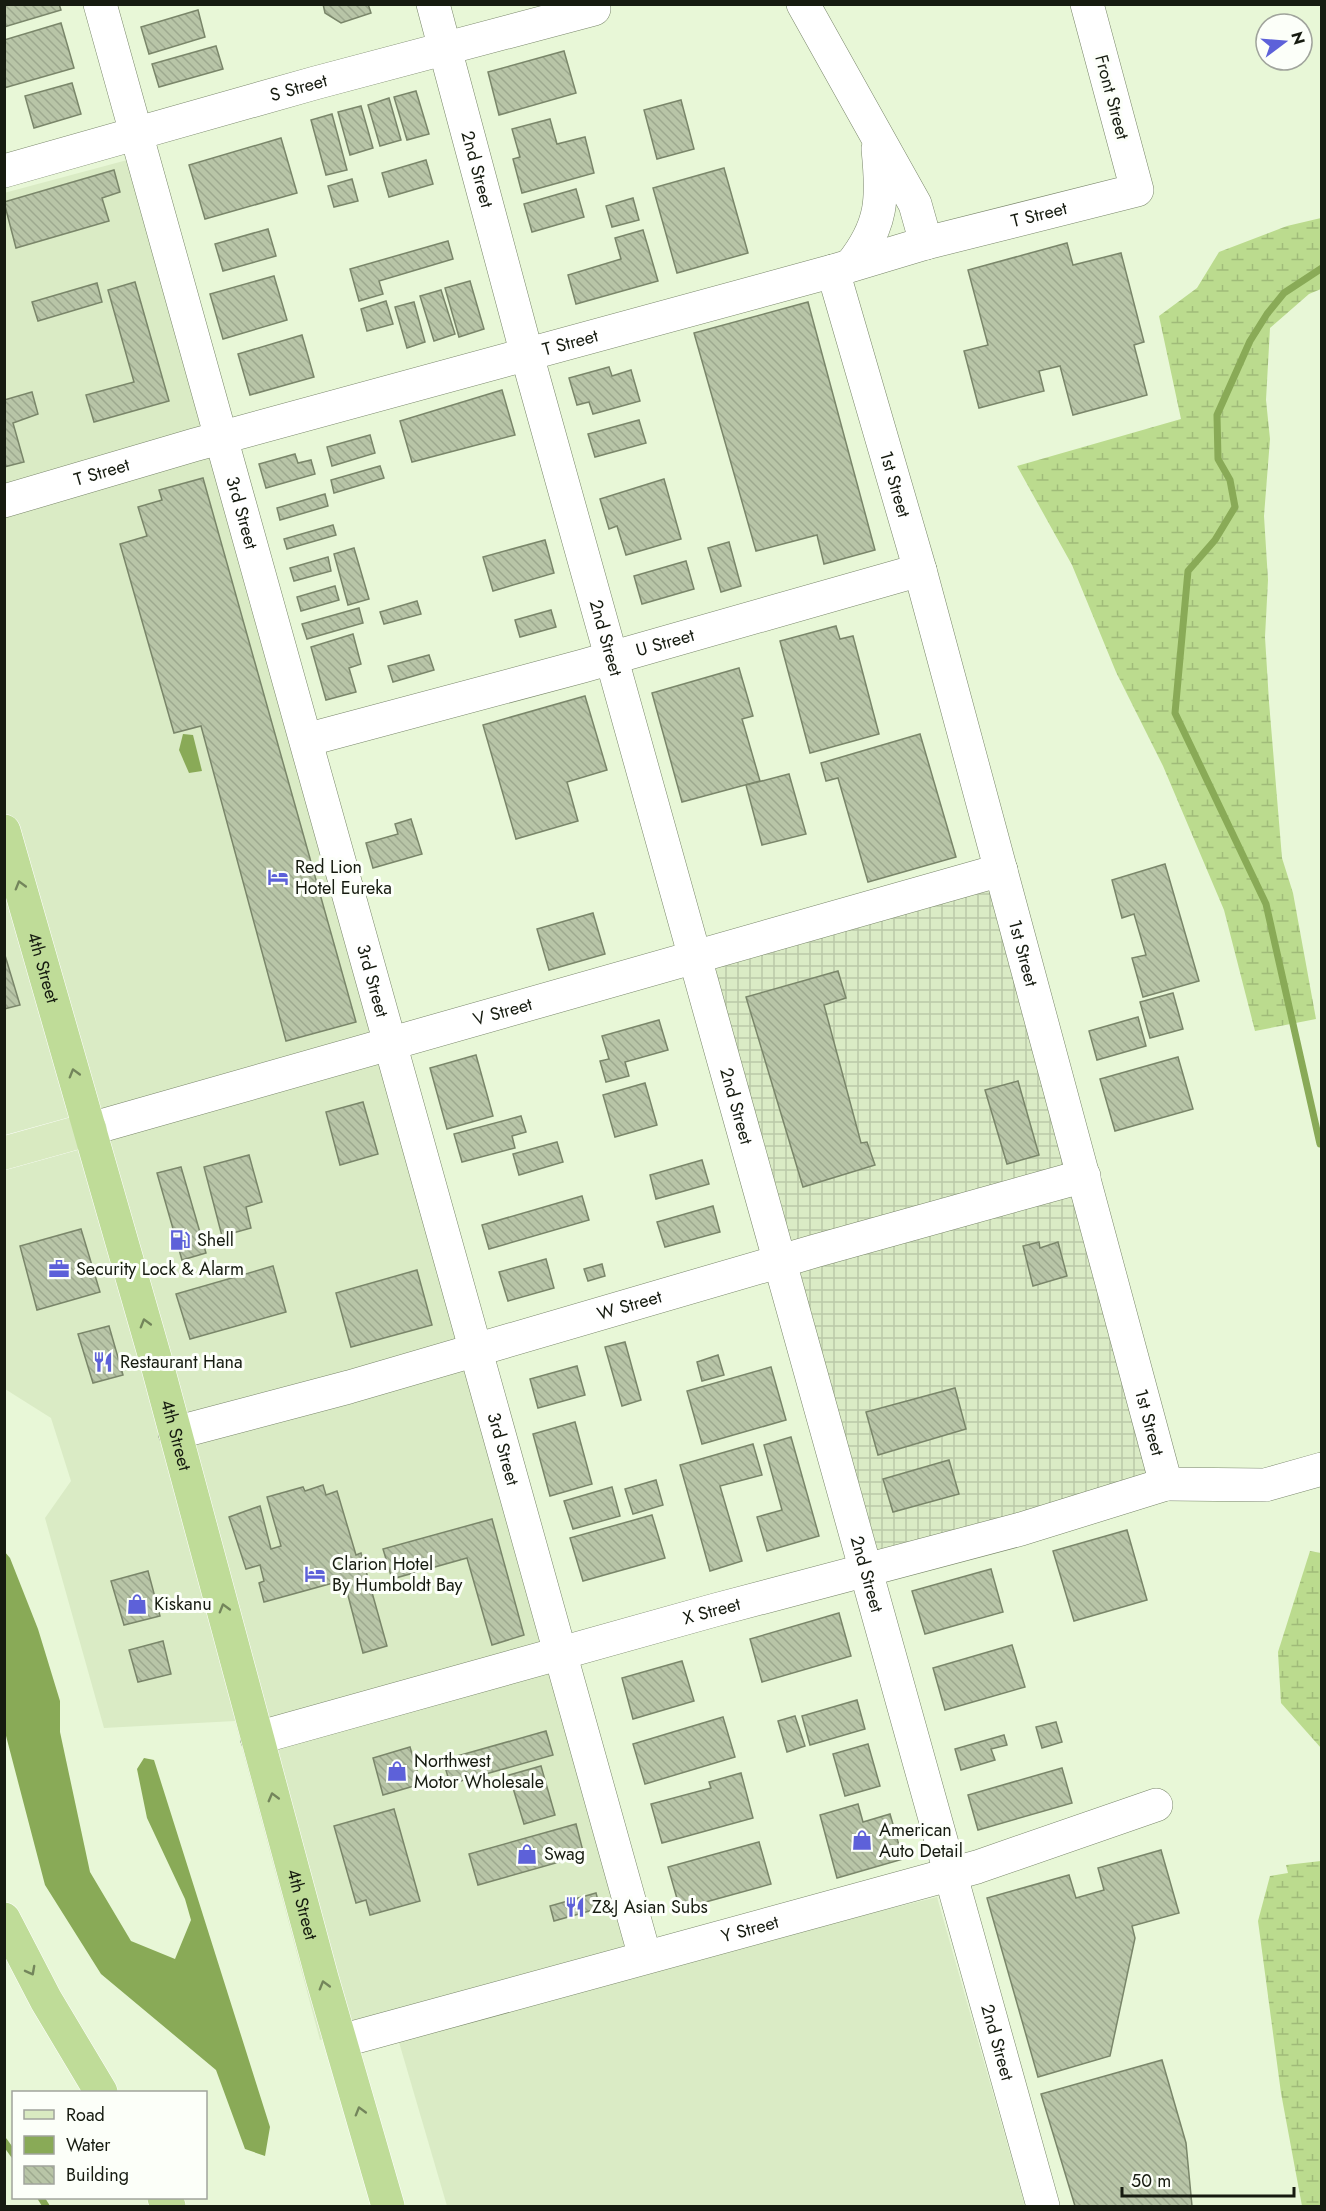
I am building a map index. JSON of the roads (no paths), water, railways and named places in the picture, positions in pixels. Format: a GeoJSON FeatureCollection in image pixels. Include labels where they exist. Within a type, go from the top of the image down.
{"type":"FeatureCollection","features":[{"type":"Feature","properties":{"kind":"highway","name":"4th Street"},"geometry":{"type":"LineString","coordinates":[[4,831],[175,1433],[257,1738],[388,2206]]}},
{"type":"Feature","properties":{"kind":"highway"},"geometry":{"type":"LineString","coordinates":[[4,1919],[46,2000],[100,2091]]}},
{"type":"Feature","properties":{"kind":"highway"},"geometry":{"type":"LineString","coordinates":[[376,2168],[393,2180],[404,2194],[408,2206]]}},
{"type":"Feature","properties":{"kind":"main road","name":"V Street"},"geometry":{"type":"LineString","coordinates":[[4,1153],[90,1129]]}},
{"type":"Feature","properties":{"kind":"street","name":"3rd Street"},"geometry":{"type":"LineString","coordinates":[[100,4],[563,1655],[645,1957]]}},
{"type":"Feature","properties":{"kind":"street","name":"2nd Street"},"geometry":{"type":"LineString","coordinates":[[433,4],[527,355],[1043,2206]]}},
{"type":"Feature","properties":{"kind":"street"},"geometry":{"type":"LineString","coordinates":[[802,4],[915,204],[926,243]]}},
{"type":"Feature","properties":{"kind":"street","name":"Front Street"},"geometry":{"type":"LineString","coordinates":[[1086,4],[1137,190]]}},
{"type":"Feature","properties":{"kind":"street","name":"S Street"},"geometry":{"type":"LineString","coordinates":[[4,171],[594,9]]}},
{"type":"Feature","properties":{"kind":"street"},"geometry":{"type":"LineString","coordinates":[[842,268],[872,236],[880,212],[878,141]]}},
{"type":"Feature","properties":{"kind":"street","name":"T Street"},"geometry":{"type":"LineString","coordinates":[[4,501],[222,437],[527,355],[926,243],[1137,190]]}},
{"type":"Feature","properties":{"kind":"street","name":"1st Street"},"geometry":{"type":"LineString","coordinates":[[842,268],[920,570],[1166,1484]]}},
{"type":"Feature","properties":{"kind":"street","name":"U Street"},"geometry":{"type":"LineString","coordinates":[[306,740],[920,570]]}},
{"type":"Feature","properties":{"kind":"street","name":"V Street"},"geometry":{"type":"LineString","coordinates":[[90,1129],[1001,870]]}},
{"type":"Feature","properties":{"kind":"street","name":"W Street"},"geometry":{"type":"LineString","coordinates":[[175,1433],[1084,1176]]}},
{"type":"Feature","properties":{"kind":"street"},"geometry":{"type":"LineString","coordinates":[[1166,1484],[1265,1485],[1322,1469]]}},
{"type":"Feature","properties":{"kind":"street","name":"X Street"},"geometry":{"type":"LineString","coordinates":[[257,1738],[563,1655],[715,1610],[1021,1528],[1166,1484]]}},
{"type":"Feature","properties":{"kind":"street","name":"Y Street"},"geometry":{"type":"LineString","coordinates":[[341,2041],[950,1874],[1156,1804]]}},
{"type":"Feature","properties":{"kind":"water"},"geometry":{"type":"Polygon","coordinates":[[[183,734],[193,735],[202,771],[189,773],[179,750],[183,734]]]}},
{"type":"Feature","properties":{"kind":"water"},"geometry":{"type":"Polygon","coordinates":[[[4,1551],[10,1558],[38,1629],[60,1701],[60,1732],[90,1872],[131,1941],[175,1959],[191,1920],[185,1899],[147,1818],[137,1769],[144,1758],[154,1760],[270,2127],[265,2156],[245,2149],[216,2070],[101,1974],[45,1885],[5,1732],[4,1551]]]}},
{"type":"Feature","properties":{"kind":"waterway"},"geometry":{"type":"LineString","coordinates":[[1320,1144],[1266,904],[1175,713],[1188,571],[1215,540],[1235,507],[1230,480],[1218,459],[1217,415],[1250,341],[1267,314],[1284,293],[1322,268]]}},
{"type":"Feature","properties":{"kind":"waterway"},"geometry":{"type":"LineString","coordinates":[[4,2141],[12,2152]]}},
{"type":"Feature","properties":{"kind":"waterway"},"geometry":{"type":"LineString","coordinates":[[42,2199],[46,2206]]}},
{"type":"Feature","properties":{"kind":"place","name":"Red Lion Hotel Eureka"},"geometry":{"type":"Point","coordinates":[278,877]}},
{"type":"Feature","properties":{"kind":"place","name":"Shell"},"geometry":{"type":"Point","coordinates":[180,1240]}},
{"type":"Feature","properties":{"kind":"place","name":"Security Lock & Alarm"},"geometry":{"type":"Point","coordinates":[59,1269]}},
{"type":"Feature","properties":{"kind":"place","name":"Restaurant Hana"},"geometry":{"type":"Point","coordinates":[103,1362]}},
{"type":"Feature","properties":{"kind":"place","name":"Clarion Hotel By Humboldt Bay"},"geometry":{"type":"Point","coordinates":[315,1574]}},
{"type":"Feature","properties":{"kind":"place","name":"Kiskanu"},"geometry":{"type":"Point","coordinates":[137,1604]}},
{"type":"Feature","properties":{"kind":"place","name":"Northwest Motor Wholesale"},"geometry":{"type":"Point","coordinates":[397,1771]}},
{"type":"Feature","properties":{"kind":"place","name":"American Auto Detail"},"geometry":{"type":"Point","coordinates":[862,1840]}},
{"type":"Feature","properties":{"kind":"place","name":"Swag"},"geometry":{"type":"Point","coordinates":[527,1854]}},
{"type":"Feature","properties":{"kind":"place","name":"Z&J Asian Subs"},"geometry":{"type":"Point","coordinates":[575,1907]}}]}
